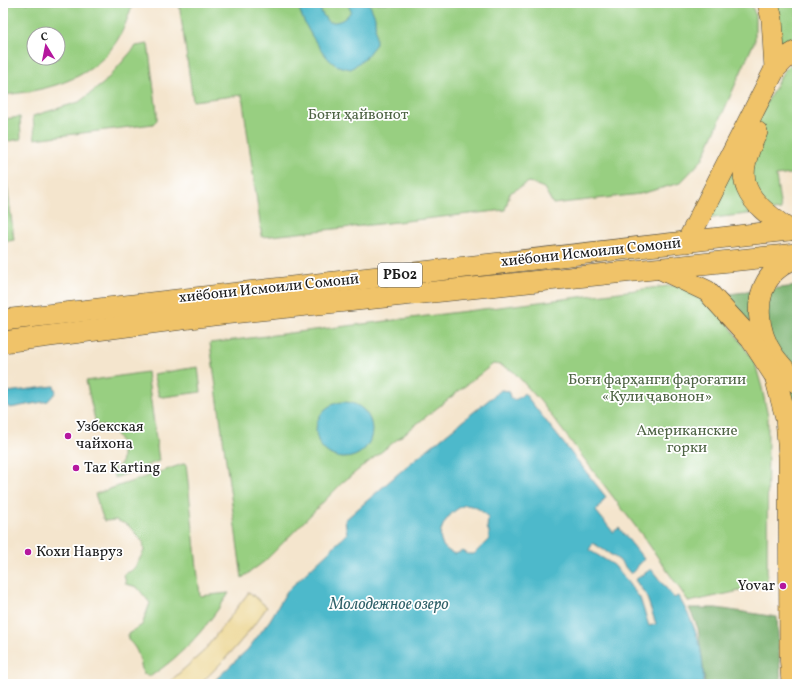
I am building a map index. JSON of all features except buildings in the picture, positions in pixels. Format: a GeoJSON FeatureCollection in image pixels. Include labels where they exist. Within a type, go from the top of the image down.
{"type":"FeatureCollection","features":[{"type":"Feature","properties":{"kind":"highway"},"geometry":{"type":"LineString","coordinates":[[768,3],[772,19],[775,69]]}},
{"type":"Feature","properties":{"kind":"highway"},"geometry":{"type":"LineString","coordinates":[[687,242],[775,69],[786,57],[797,51]]}},
{"type":"Feature","properties":{"kind":"highway"},"geometry":{"type":"LineString","coordinates":[[793,230],[758,206],[750,196],[744,181],[744,167],[750,147],[781,84],[797,67]]}},
{"type":"Feature","properties":{"kind":"highway","name":"хиёбони Исмоили Сомонӣ"},"geometry":{"type":"LineString","coordinates":[[3,320],[793,230]]}},
{"type":"Feature","properties":{"kind":"highway"},"geometry":{"type":"LineString","coordinates":[[797,255],[773,273],[765,284],[758,315],[762,331],[773,354],[797,383]]}},
{"type":"Feature","properties":{"kind":"highway","name":"хиёбони Исмоили Сомонӣ"},"geometry":{"type":"LineString","coordinates":[[3,342],[214,315],[797,255]]}},
{"type":"Feature","properties":{"kind":"highway"},"geometry":{"type":"LineString","coordinates":[[662,269],[707,291],[751,339],[776,376],[786,418],[793,513],[792,684]]}},
{"type":"Feature","properties":{"kind":"green space"},"geometry":{"type":"Polygon","coordinates":[[[3,3],[133,3],[125,25],[114,45],[104,57],[92,67],[79,76],[64,82],[34,91],[3,95],[3,3]]]}},
{"type":"Feature","properties":{"kind":"green space","name":"Боғи ҳайвонот"},"geometry":{"type":"Polygon","coordinates":[[[179,3],[751,3],[755,14],[755,40],[702,160],[680,183],[640,194],[553,204],[544,188],[529,182],[510,193],[505,210],[262,237],[242,95],[193,101],[179,3]]]}},
{"type":"Feature","properties":{"kind":"green space"},"geometry":{"type":"Polygon","coordinates":[[[773,3],[797,3],[797,45],[782,54],[773,3]]]}},
{"type":"Feature","properties":{"kind":"green space"},"geometry":{"type":"Polygon","coordinates":[[[148,44],[157,112],[157,120],[153,124],[35,139],[33,116],[79,102],[104,83],[136,46],[148,44]]]}},
{"type":"Feature","properties":{"kind":"green space"},"geometry":{"type":"Polygon","coordinates":[[[797,58],[797,173],[776,176],[781,210],[705,219],[783,72],[797,58]]]}},
{"type":"Feature","properties":{"kind":"green space"},"geometry":{"type":"Polygon","coordinates":[[[20,117],[21,139],[3,142],[3,119],[20,117]]]}},
{"type":"Feature","properties":{"kind":"green space"},"geometry":{"type":"Polygon","coordinates":[[[6,176],[14,240],[3,242],[3,177],[6,176]]]}},
{"type":"Feature","properties":{"kind":"green space","name":"Боғи фарҳанги фароғатии «Кули ҷавонон»"},"geometry":{"type":"Polygon","coordinates":[[[700,282],[755,363],[762,388],[768,417],[767,585],[689,602],[645,539],[541,402],[513,371],[500,365],[493,364],[343,482],[265,561],[242,578],[210,343],[700,282]]]}},
{"type":"Feature","properties":{"kind":"green space"},"geometry":{"type":"Polygon","coordinates":[[[797,286],[797,662],[789,415],[720,295],[797,286]]]}},
{"type":"Feature","properties":{"kind":"green space"},"geometry":{"type":"Polygon","coordinates":[[[198,367],[201,392],[163,397],[159,396],[153,374],[198,367]]]}},
{"type":"Feature","properties":{"kind":"green space"},"geometry":{"type":"Polygon","coordinates":[[[147,372],[159,461],[115,478],[112,470],[121,464],[121,443],[119,438],[110,429],[96,424],[86,381],[147,372]]]}},
{"type":"Feature","properties":{"kind":"green space"},"geometry":{"type":"Polygon","coordinates":[[[186,463],[200,596],[229,593],[204,628],[185,649],[151,676],[143,674],[137,651],[128,638],[128,634],[142,625],[150,603],[137,587],[126,584],[124,574],[131,571],[135,567],[144,551],[143,542],[128,525],[116,520],[104,521],[95,494],[186,463]]]}},
{"type":"Feature","properties":{"kind":"green space"},"geometry":{"type":"Polygon","coordinates":[[[689,608],[716,608],[777,617],[781,684],[705,684],[698,628],[689,608]]]}},
{"type":"Feature","properties":{"kind":"sand"},"geometry":{"type":"Polygon","coordinates":[[[249,592],[267,607],[236,647],[200,684],[167,684],[203,652],[249,592]]]}},
{"type":"Feature","properties":{"kind":"water"},"geometry":{"type":"Polygon","coordinates":[[[299,3],[321,3],[321,12],[328,22],[332,22],[344,19],[349,14],[351,11],[347,3],[369,3],[375,17],[376,44],[365,58],[351,69],[335,64],[323,52],[306,26],[299,9],[299,3]]]}},
{"type":"Feature","properties":{"kind":"water"},"geometry":{"type":"Polygon","coordinates":[[[54,386],[56,392],[48,401],[10,408],[6,405],[3,396],[7,392],[54,386]]]}},
{"type":"Feature","properties":{"kind":"water","name":"Молодежное озеро"},"geometry":{"type":"Polygon","coordinates":[[[501,390],[509,391],[510,398],[512,399],[518,398],[524,393],[606,497],[596,511],[613,532],[619,528],[644,559],[631,574],[619,560],[593,543],[589,550],[614,565],[640,598],[649,626],[656,624],[646,595],[635,580],[651,569],[674,598],[678,596],[698,638],[702,660],[703,684],[211,684],[248,649],[270,620],[287,591],[347,534],[345,520],[408,465],[501,390]],[[465,505],[457,509],[445,521],[440,536],[442,543],[447,549],[455,554],[463,551],[468,554],[474,554],[489,539],[489,532],[487,528],[488,518],[478,509],[465,505]]]}},
{"type":"Feature","properties":{"kind":"water"},"geometry":{"type":"Polygon","coordinates":[[[344,402],[359,407],[367,415],[372,430],[367,445],[359,453],[344,458],[329,453],[321,445],[316,430],[321,415],[329,407],[344,402]]]}},
{"type":"Feature","properties":{"kind":"place","name":"Узбекская чайхона"},"geometry":{"type":"Point","coordinates":[68,436]}},
{"type":"Feature","properties":{"kind":"place","name":"Taz Karting"},"geometry":{"type":"Point","coordinates":[76,468]}},
{"type":"Feature","properties":{"kind":"place","name":"Кохи Навруз"},"geometry":{"type":"Point","coordinates":[28,552]}},
{"type":"Feature","properties":{"kind":"place","name":"Yovar"},"geometry":{"type":"Point","coordinates":[783,586]}},
{"type":"Feature","properties":{"kind":"park label","name":"Американские горки"},"geometry":{"type":"Point","coordinates":[687,440]}}]}
